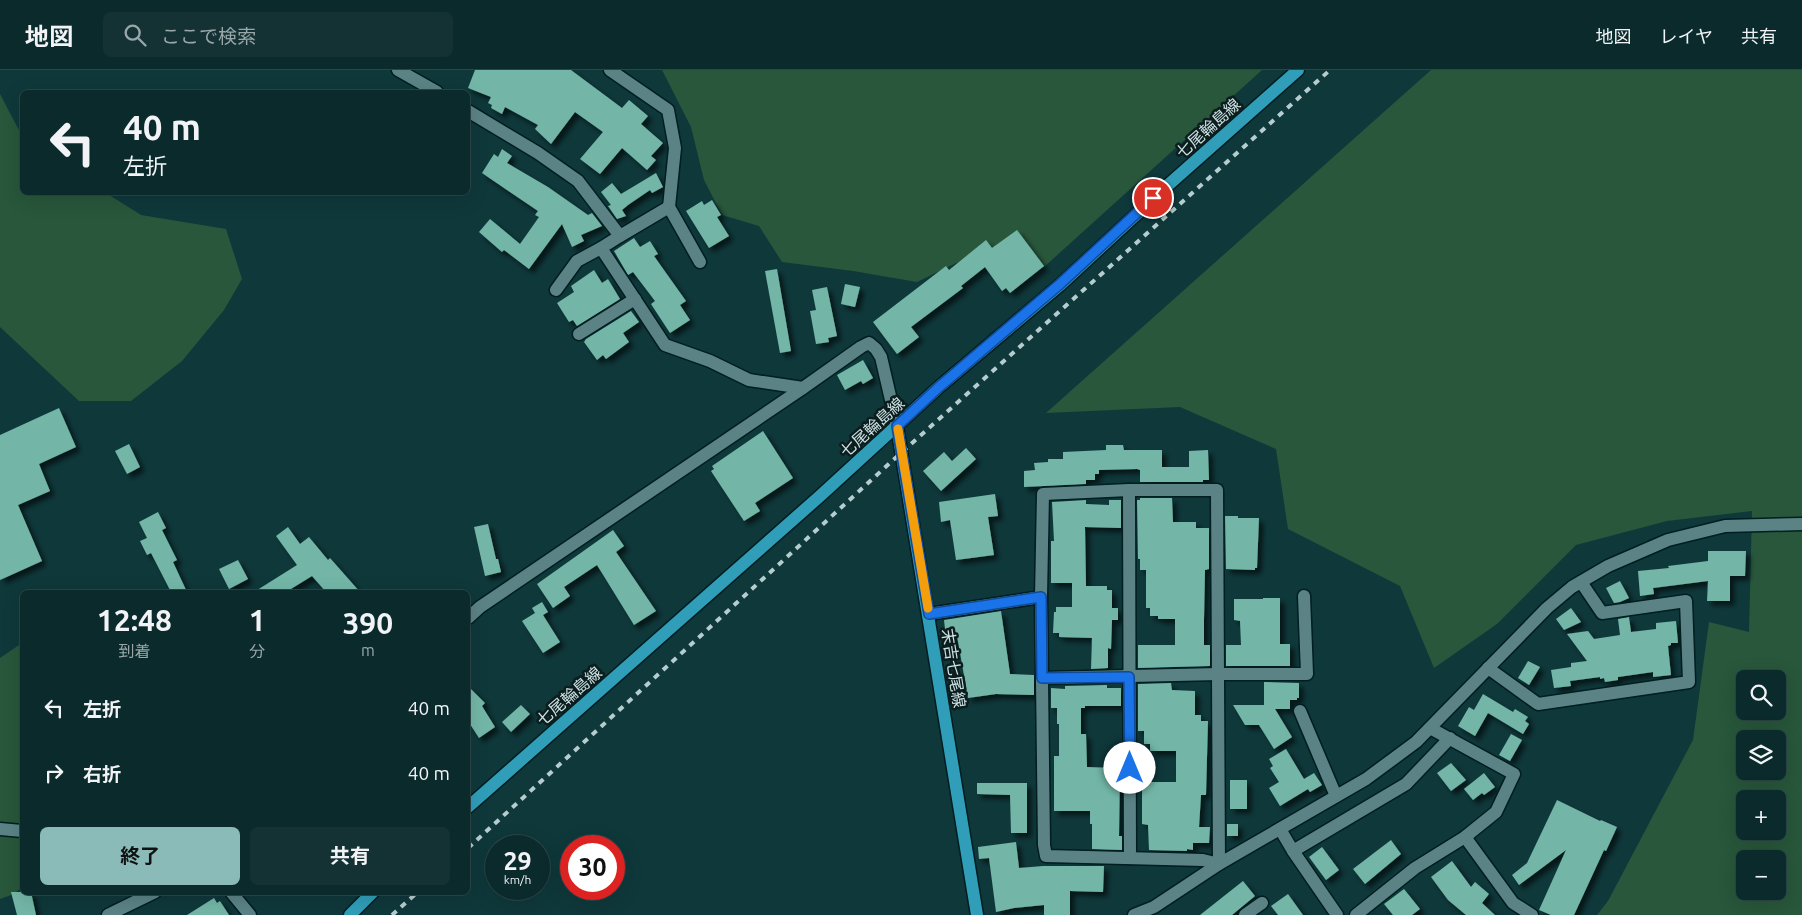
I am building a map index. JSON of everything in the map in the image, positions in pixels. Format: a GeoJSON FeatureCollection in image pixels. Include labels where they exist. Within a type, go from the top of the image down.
{"type":"FeatureCollection","features":[{"type":"Feature","properties":{"kind":"main road","name":"七尾輪島線"},"geometry":{"type":"LineString","coordinates":[[470,805],[820,496],[939,387],[1060,284],[1298,70]]}},
{"type":"Feature","properties":{"kind":"main road","name":"末吉七尾線"},"geometry":{"type":"LineString","coordinates":[[897,426],[977,915]]}},
{"type":"Feature","properties":{"kind":"main road"},"geometry":{"type":"LineString","coordinates":[[350,915],[370,895]]}},
{"type":"Feature","properties":{"kind":"street"},"geometry":{"type":"LineString","coordinates":[[398,70],[410,73],[434,90]]}},
{"type":"Feature","properties":{"kind":"street"},"geometry":{"type":"LineString","coordinates":[[610,70],[668,110],[674,148],[669,207],[700,262]]}},
{"type":"Feature","properties":{"kind":"street"},"geometry":{"type":"LineString","coordinates":[[470,112],[538,153],[578,181],[620,236]]}},
{"type":"Feature","properties":{"kind":"street"},"geometry":{"type":"LineString","coordinates":[[556,290],[577,261],[669,207]]}},
{"type":"Feature","properties":{"kind":"street"},"geometry":{"type":"LineString","coordinates":[[602,248],[666,345],[710,361],[749,380],[803,388]]}},
{"type":"Feature","properties":{"kind":"street"},"geometry":{"type":"LineString","coordinates":[[579,334],[635,298]]}},
{"type":"Feature","properties":{"kind":"street"},"geometry":{"type":"LineString","coordinates":[[470,617],[520,580],[861,347],[870,343],[881,357],[897,426]]}},
{"type":"Feature","properties":{"kind":"street"},"geometry":{"type":"LineString","coordinates":[[1129,490],[1130,858]]}},
{"type":"Feature","properties":{"kind":"street"},"geometry":{"type":"LineString","coordinates":[[1129,490],[1217,490],[1219,864],[1203,860],[1046,856],[1044,844],[1041,597],[1042,494],[1129,490]]}},
{"type":"Feature","properties":{"kind":"street"},"geometry":{"type":"LineString","coordinates":[[1134,915],[1154,907],[1219,864],[1366,779],[1416,742],[1546,608],[1572,587],[1608,566],[1668,540],[1725,526],[1802,524]]}},
{"type":"Feature","properties":{"kind":"street"},"geometry":{"type":"LineString","coordinates":[[1488,668],[1538,704],[1689,682],[1686,601],[1602,613],[1581,582]]}},
{"type":"Feature","properties":{"kind":"street"},"geometry":{"type":"LineString","coordinates":[[1042,678],[1307,674],[1304,596]]}},
{"type":"Feature","properties":{"kind":"street"},"geometry":{"type":"LineString","coordinates":[[929,614],[1041,597]]}},
{"type":"Feature","properties":{"kind":"street"},"geometry":{"type":"LineString","coordinates":[[1300,711],[1336,796]]}},
{"type":"Feature","properties":{"kind":"street"},"geometry":{"type":"LineString","coordinates":[[1356,915],[1415,868],[1465,837],[1496,812],[1514,774],[1430,728]]}},
{"type":"Feature","properties":{"kind":"street"},"geometry":{"type":"LineString","coordinates":[[1293,851],[1406,784],[1450,738]]}},
{"type":"Feature","properties":{"kind":"street"},"geometry":{"type":"LineString","coordinates":[[0,828],[20,831]]}},
{"type":"Feature","properties":{"kind":"street"},"geometry":{"type":"LineString","coordinates":[[1280,829],[1337,915]]}},
{"type":"Feature","properties":{"kind":"street"},"geometry":{"type":"LineString","coordinates":[[1465,837],[1513,903],[1532,915]]}},
{"type":"Feature","properties":{"kind":"street"},"geometry":{"type":"LineString","coordinates":[[108,915],[149,895]]}},
{"type":"Feature","properties":{"kind":"street"},"geometry":{"type":"LineString","coordinates":[[233,895],[250,915]]}},
{"type":"Feature","properties":{"kind":"street"},"geometry":{"type":"LineString","coordinates":[[1245,915],[1262,903]]}},
{"type":"Feature","properties":{"kind":"green space"},"geometry":{"type":"Polygon","coordinates":[[[662,70],[1262,70],[1044,267],[1029,273],[981,251],[917,282],[853,271],[782,262],[759,226],[722,215],[704,180],[691,127],[662,70]]]}},
{"type":"Feature","properties":{"kind":"green space"},"geometry":{"type":"Polygon","coordinates":[[[1431,70],[1802,70],[1802,915],[1597,915],[1608,901],[1693,740],[1709,622],[1749,632],[1752,511],[1667,521],[1576,545],[1497,624],[1434,668],[1400,586],[1288,529],[1276,449],[1180,407],[1046,413],[1431,70]]]}},
{"type":"Feature","properties":{"kind":"green space"},"geometry":{"type":"Polygon","coordinates":[[[0,94],[20,132],[20,195],[109,195],[141,215],[226,229],[242,279],[224,310],[182,361],[131,401],[79,401],[0,327],[0,94]]]}},
{"type":"Feature","properties":{"kind":"green space"},"geometry":{"type":"Polygon","coordinates":[[[20,644],[20,889],[14,894],[0,899],[0,658],[20,644]]]}},
{"type":"Feature","properties":{"kind":"building"},"geometry":{"type":"Polygon","coordinates":[[[475,70],[571,70],[622,108],[629,100],[648,116],[641,124],[663,143],[651,156],[656,160],[647,170],[622,148],[600,174],[580,159],[603,132],[575,112],[551,144],[535,129],[538,125],[505,107],[502,114],[491,108],[492,105],[488,103],[491,97],[468,88],[475,70]]]}},
{"type":"Feature","properties":{"kind":"building"},"geometry":{"type":"Polygon","coordinates":[[[502,149],[512,156],[507,163],[548,187],[588,215],[592,213],[602,226],[581,235],[584,241],[572,247],[562,224],[529,269],[504,250],[502,252],[479,232],[490,219],[520,244],[539,217],[535,215],[538,211],[482,173],[494,154],[498,157],[502,149]]]}},
{"type":"Feature","properties":{"kind":"building"},"geometry":{"type":"Polygon","coordinates":[[[656,173],[663,187],[652,193],[650,190],[628,205],[622,210],[626,216],[617,219],[608,206],[611,205],[601,192],[612,183],[621,194],[656,173]]]}},
{"type":"Feature","properties":{"kind":"building"},"geometry":{"type":"Polygon","coordinates":[[[712,200],[721,215],[717,217],[729,236],[709,248],[686,211],[702,201],[704,205],[712,200]]]}},
{"type":"Feature","properties":{"kind":"building"},"geometry":{"type":"Polygon","coordinates":[[[1017,230],[1044,266],[1010,293],[1006,288],[1002,291],[985,267],[961,286],[963,288],[911,327],[919,337],[897,354],[873,322],[946,266],[949,270],[986,240],[992,248],[1017,230]]]}},
{"type":"Feature","properties":{"kind":"building"},"geometry":{"type":"Polygon","coordinates":[[[634,238],[640,247],[650,241],[658,254],[654,256],[686,301],[680,305],[690,320],[670,333],[651,304],[655,301],[633,272],[628,275],[614,251],[634,238]]]}},
{"type":"Feature","properties":{"kind":"building"},"geometry":{"type":"Polygon","coordinates":[[[777,269],[791,351],[780,353],[765,271],[777,269]]]}},
{"type":"Feature","properties":{"kind":"building"},"geometry":{"type":"Polygon","coordinates":[[[594,270],[602,283],[608,279],[620,299],[577,326],[573,320],[569,322],[557,303],[574,292],[571,286],[594,270]]]}},
{"type":"Feature","properties":{"kind":"building"},"geometry":{"type":"Polygon","coordinates":[[[845,284],[860,287],[855,307],[841,304],[845,284]]]}},
{"type":"Feature","properties":{"kind":"building"},"geometry":{"type":"Polygon","coordinates":[[[827,287],[837,336],[828,338],[829,342],[816,344],[810,311],[816,310],[812,290],[827,287]]]}},
{"type":"Feature","properties":{"kind":"building"},"geometry":{"type":"Polygon","coordinates":[[[631,311],[639,322],[623,333],[629,342],[606,359],[603,355],[597,360],[584,342],[586,339],[631,311]]]}},
{"type":"Feature","properties":{"kind":"building"},"geometry":{"type":"Polygon","coordinates":[[[863,360],[873,378],[863,384],[861,381],[845,390],[837,375],[863,360]]]}},
{"type":"Feature","properties":{"kind":"building"},"geometry":{"type":"Polygon","coordinates":[[[59,408],[76,447],[39,464],[50,491],[18,505],[42,561],[0,580],[0,435],[59,408]]]}},
{"type":"Feature","properties":{"kind":"building"},"geometry":{"type":"Polygon","coordinates":[[[763,431],[793,478],[755,503],[760,511],[744,521],[711,471],[714,469],[712,466],[763,431]]]}},
{"type":"Feature","properties":{"kind":"building"},"geometry":{"type":"Polygon","coordinates":[[[129,444],[140,467],[127,474],[115,451],[129,444]]]}},
{"type":"Feature","properties":{"kind":"building"},"geometry":{"type":"Polygon","coordinates":[[[1106,445],[1123,445],[1124,450],[1162,450],[1162,467],[1189,467],[1189,451],[1208,450],[1209,480],[1203,480],[1203,482],[1140,482],[1140,470],[1137,469],[1099,470],[1099,474],[1095,474],[1095,480],[1086,480],[1086,484],[1024,487],[1024,471],[1035,470],[1034,463],[1048,462],[1048,459],[1063,459],[1063,452],[1106,450],[1106,445]]]}},
{"type":"Feature","properties":{"kind":"building"},"geometry":{"type":"Polygon","coordinates":[[[966,448],[976,459],[941,491],[923,471],[944,452],[952,461],[966,448]]]}},
{"type":"Feature","properties":{"kind":"building"},"geometry":{"type":"Polygon","coordinates":[[[995,494],[998,516],[988,517],[994,555],[956,560],[950,520],[941,522],[939,502],[995,494]]]}},
{"type":"Feature","properties":{"kind":"building"},"geometry":{"type":"Polygon","coordinates":[[[1140,498],[1172,498],[1173,522],[1196,522],[1196,528],[1209,528],[1209,569],[1205,570],[1204,645],[1210,645],[1210,666],[1138,668],[1138,645],[1175,645],[1175,619],[1158,619],[1158,616],[1150,616],[1150,608],[1146,608],[1146,570],[1140,570],[1140,559],[1138,559],[1137,500],[1140,500],[1140,498]]]}},
{"type":"Feature","properties":{"kind":"building"},"geometry":{"type":"Polygon","coordinates":[[[1086,500],[1086,504],[1109,505],[1109,500],[1121,500],[1121,528],[1085,527],[1086,586],[1107,586],[1107,590],[1112,590],[1112,608],[1118,608],[1118,620],[1112,620],[1111,649],[1108,648],[1108,668],[1091,669],[1092,638],[1059,637],[1059,633],[1053,633],[1056,607],[1072,607],[1072,583],[1051,583],[1051,541],[1054,541],[1052,502],[1086,500]]]}},
{"type":"Feature","properties":{"kind":"building"},"geometry":{"type":"Polygon","coordinates":[[[158,512],[166,528],[162,530],[177,560],[173,562],[186,590],[170,590],[151,553],[147,555],[140,541],[147,538],[139,522],[158,512]]]}},
{"type":"Feature","properties":{"kind":"building"},"geometry":{"type":"Polygon","coordinates":[[[1225,516],[1259,518],[1257,568],[1255,570],[1226,569],[1225,516]]]}},
{"type":"Feature","properties":{"kind":"building"},"geometry":{"type":"Polygon","coordinates":[[[488,524],[501,572],[485,576],[474,527],[488,524]]]}},
{"type":"Feature","properties":{"kind":"building"},"geometry":{"type":"Polygon","coordinates":[[[288,527],[300,544],[309,537],[328,560],[330,558],[358,590],[324,590],[312,576],[289,590],[257,590],[297,565],[276,536],[288,527]]]}},
{"type":"Feature","properties":{"kind":"building"},"geometry":{"type":"Polygon","coordinates":[[[613,530],[624,546],[616,552],[656,611],[634,625],[597,565],[564,587],[570,596],[553,608],[537,584],[613,530]]]}},
{"type":"Feature","properties":{"kind":"building"},"geometry":{"type":"Polygon","coordinates":[[[1708,551],[1746,551],[1745,576],[1730,576],[1730,601],[1707,601],[1708,581],[1653,588],[1654,594],[1640,596],[1638,571],[1708,561],[1708,551]]]}},
{"type":"Feature","properties":{"kind":"building"},"geometry":{"type":"Polygon","coordinates":[[[238,560],[248,579],[229,589],[219,569],[238,560]]]}},
{"type":"Feature","properties":{"kind":"building"},"geometry":{"type":"Polygon","coordinates":[[[1620,581],[1629,598],[1614,603],[1606,588],[1620,581]]]}},
{"type":"Feature","properties":{"kind":"building"},"geometry":{"type":"Polygon","coordinates":[[[1280,598],[1280,644],[1290,644],[1290,666],[1226,666],[1226,645],[1241,645],[1240,621],[1234,620],[1234,599],[1280,598]]]}},
{"type":"Feature","properties":{"kind":"building"},"geometry":{"type":"Polygon","coordinates":[[[542,602],[548,612],[543,615],[560,642],[543,653],[522,621],[535,613],[532,608],[542,602]]]}},
{"type":"Feature","properties":{"kind":"building"},"geometry":{"type":"Polygon","coordinates":[[[1571,608],[1581,622],[1564,630],[1556,619],[1571,608]]]}},
{"type":"Feature","properties":{"kind":"building"},"geometry":{"type":"Polygon","coordinates":[[[1001,611],[1010,674],[1034,675],[1034,695],[996,694],[968,698],[957,636],[946,638],[944,620],[1001,611]]]}},
{"type":"Feature","properties":{"kind":"building"},"geometry":{"type":"Polygon","coordinates":[[[1629,617],[1631,632],[1656,629],[1656,623],[1676,621],[1678,643],[1671,643],[1668,646],[1671,675],[1653,677],[1653,672],[1618,677],[1618,680],[1605,682],[1604,678],[1600,679],[1600,677],[1570,681],[1571,686],[1554,688],[1551,670],[1571,667],[1571,663],[1587,661],[1567,634],[1588,631],[1594,639],[1620,635],[1618,619],[1629,617]]]}},
{"type":"Feature","properties":{"kind":"building"},"geometry":{"type":"Polygon","coordinates":[[[1528,661],[1540,667],[1529,685],[1518,678],[1528,661]]]}},
{"type":"Feature","properties":{"kind":"building"},"geometry":{"type":"Polygon","coordinates":[[[1264,682],[1299,683],[1299,698],[1297,700],[1290,700],[1290,709],[1275,709],[1292,737],[1274,749],[1259,725],[1245,725],[1233,705],[1264,705],[1264,682]]]}},
{"type":"Feature","properties":{"kind":"building"},"geometry":{"type":"Polygon","coordinates":[[[1171,683],[1172,690],[1195,691],[1195,715],[1201,715],[1201,721],[1208,721],[1206,795],[1201,795],[1199,827],[1210,827],[1209,843],[1193,843],[1193,850],[1187,849],[1187,851],[1149,850],[1148,825],[1142,824],[1142,782],[1176,782],[1176,751],[1150,751],[1150,744],[1144,744],[1144,731],[1138,731],[1138,684],[1171,683]]]}},
{"type":"Feature","properties":{"kind":"building"},"geometry":{"type":"Polygon","coordinates":[[[1107,685],[1107,688],[1121,688],[1121,706],[1085,706],[1085,708],[1081,708],[1081,734],[1086,734],[1087,767],[1120,768],[1119,836],[1122,836],[1122,850],[1092,849],[1090,811],[1054,811],[1054,756],[1059,756],[1059,724],[1057,724],[1057,708],[1051,708],[1051,688],[1065,689],[1065,686],[1107,685]]]}},
{"type":"Feature","properties":{"kind":"building"},"geometry":{"type":"Polygon","coordinates":[[[470,688],[485,703],[482,706],[495,727],[479,738],[470,724],[470,688]]]}},
{"type":"Feature","properties":{"kind":"building"},"geometry":{"type":"Polygon","coordinates":[[[1483,694],[1513,712],[1515,709],[1528,717],[1525,721],[1529,724],[1523,734],[1488,713],[1475,736],[1458,726],[1469,707],[1474,710],[1483,694]]]}},
{"type":"Feature","properties":{"kind":"building"},"geometry":{"type":"Polygon","coordinates":[[[521,705],[530,714],[511,732],[502,722],[521,705]]]}},
{"type":"Feature","properties":{"kind":"building"},"geometry":{"type":"Polygon","coordinates":[[[1511,734],[1522,740],[1510,761],[1499,755],[1511,734]]]}},
{"type":"Feature","properties":{"kind":"building"},"geometry":{"type":"Polygon","coordinates":[[[1286,749],[1304,779],[1314,773],[1322,785],[1310,792],[1308,789],[1280,806],[1269,788],[1279,782],[1270,768],[1273,766],[1269,759],[1286,749]]]}},
{"type":"Feature","properties":{"kind":"building"},"geometry":{"type":"Polygon","coordinates":[[[1451,763],[1466,780],[1451,791],[1437,773],[1451,763]]]}},
{"type":"Feature","properties":{"kind":"building"},"geometry":{"type":"Polygon","coordinates":[[[1484,773],[1495,787],[1473,800],[1464,789],[1484,773]]]}},
{"type":"Feature","properties":{"kind":"building"},"geometry":{"type":"Polygon","coordinates":[[[1230,780],[1247,780],[1247,809],[1230,809],[1230,780]]]}},
{"type":"Feature","properties":{"kind":"building"},"geometry":{"type":"Polygon","coordinates":[[[977,783],[1027,783],[1027,833],[1011,833],[1010,795],[977,794],[977,783]]]}},
{"type":"Feature","properties":{"kind":"building"},"geometry":{"type":"Polygon","coordinates":[[[1557,800],[1600,821],[1617,827],[1606,851],[1604,850],[1574,915],[1551,915],[1539,910],[1566,850],[1519,885],[1512,875],[1527,863],[1557,800]]]}},
{"type":"Feature","properties":{"kind":"building"},"geometry":{"type":"Polygon","coordinates":[[[1227,824],[1238,824],[1238,836],[1227,836],[1227,824]]]}},
{"type":"Feature","properties":{"kind":"building"},"geometry":{"type":"Polygon","coordinates":[[[1391,840],[1401,854],[1365,884],[1353,869],[1391,840]]]}},
{"type":"Feature","properties":{"kind":"building"},"geometry":{"type":"Polygon","coordinates":[[[1016,842],[1019,868],[1104,866],[1103,892],[1070,891],[1070,915],[1044,915],[1044,905],[996,912],[989,858],[979,859],[978,847],[1016,842]]]}},
{"type":"Feature","properties":{"kind":"building"},"geometry":{"type":"Polygon","coordinates":[[[1322,847],[1339,870],[1326,880],[1309,857],[1322,847]]]}},
{"type":"Feature","properties":{"kind":"building"},"geometry":{"type":"Polygon","coordinates":[[[1452,861],[1471,887],[1475,882],[1489,894],[1482,903],[1495,915],[1466,915],[1448,900],[1431,877],[1452,861]]]}},
{"type":"Feature","properties":{"kind":"building"},"geometry":{"type":"Polygon","coordinates":[[[1243,881],[1255,896],[1232,915],[1200,915],[1243,881]]]}},
{"type":"Feature","properties":{"kind":"building"},"geometry":{"type":"Polygon","coordinates":[[[1404,889],[1420,909],[1412,915],[1393,915],[1384,904],[1404,889]]]}},
{"type":"Feature","properties":{"kind":"building"},"geometry":{"type":"Polygon","coordinates":[[[11,892],[20,892],[20,895],[32,895],[36,915],[17,915],[11,892]]]}},
{"type":"Feature","properties":{"kind":"building"},"geometry":{"type":"Polygon","coordinates":[[[1288,894],[1303,915],[1278,915],[1271,906],[1288,894]]]}},
{"type":"Feature","properties":{"kind":"building"},"geometry":{"type":"Polygon","coordinates":[[[214,898],[217,903],[220,901],[229,915],[187,915],[214,898]]]}},
{"type":"Feature","properties":{"kind":"railway"},"geometry":{"type":"LineString","coordinates":[[470,846],[902,452],[1330,70]]}},
{"type":"Feature","properties":{"kind":"railway"},"geometry":{"type":"LineString","coordinates":[[392,915],[415,895]]}},
{"type":"Feature","properties":{"kind":"slow traffic"},"geometry":{"type":"LineString","coordinates":[[898,429],[928,608]]}},
{"type":"Feature","properties":{"kind":"route"},"geometry":{"type":"LineString","coordinates":[[1130,768],[1129,677],[1042,678],[1041,597],[929,614],[897,426],[939,387],[1060,284],[1153,198]]}}]}
